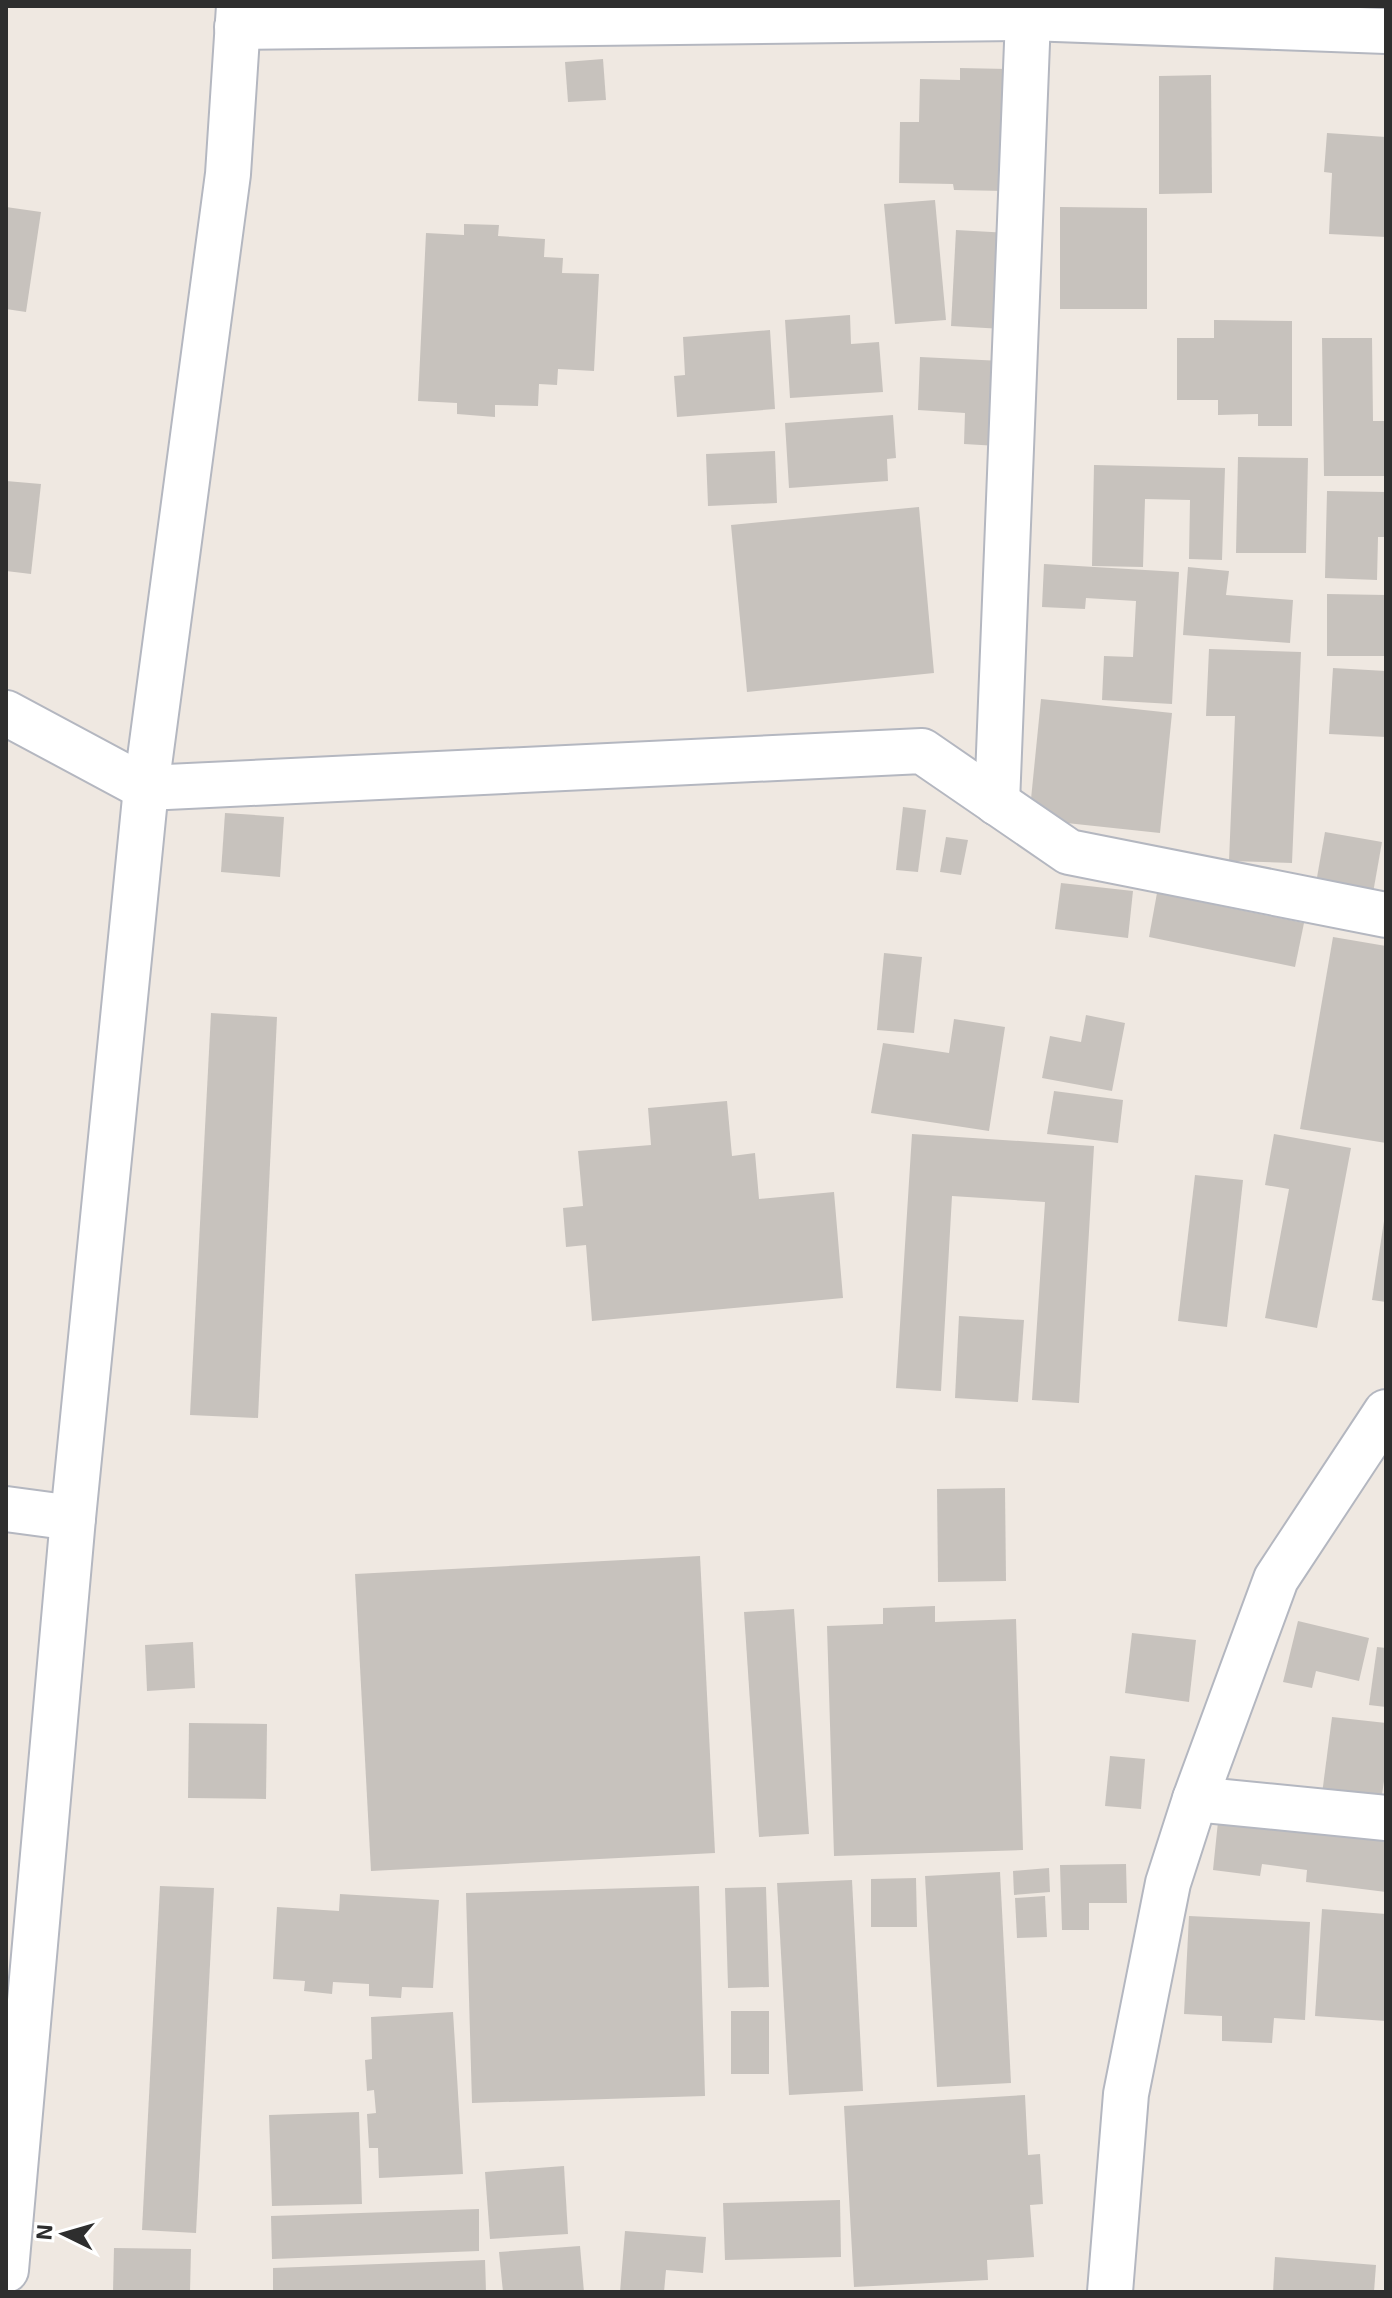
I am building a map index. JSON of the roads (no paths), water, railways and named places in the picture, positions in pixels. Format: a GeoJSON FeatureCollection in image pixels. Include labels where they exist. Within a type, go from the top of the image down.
{"type":"FeatureCollection","features":[{"type":"Feature","properties":{"kind":"street"},"geometry":{"type":"LineString","coordinates":[[6,2270],[73,1518],[146,788],[228,174],[238,16],[1028,18],[1386,31]]}},
{"type":"Feature","properties":{"kind":"street"},"geometry":{"type":"LineString","coordinates":[[997,803],[1028,18]]}},
{"type":"Feature","properties":{"kind":"street"},"geometry":{"type":"LineString","coordinates":[[6,713],[146,788],[922,751],[1069,852],[1386,915]]}},
{"type":"Feature","properties":{"kind":"street"},"geometry":{"type":"LineString","coordinates":[[1110,2292],[1126,2094],[1168,1883],[1195,1799],[1276,1579],[1386,1412]]}},
{"type":"Feature","properties":{"kind":"street"},"geometry":{"type":"LineString","coordinates":[[6,1509],[73,1518]]}},
{"type":"Feature","properties":{"kind":"street"},"geometry":{"type":"LineString","coordinates":[[1195,1799],[1386,1818]]}}]}
